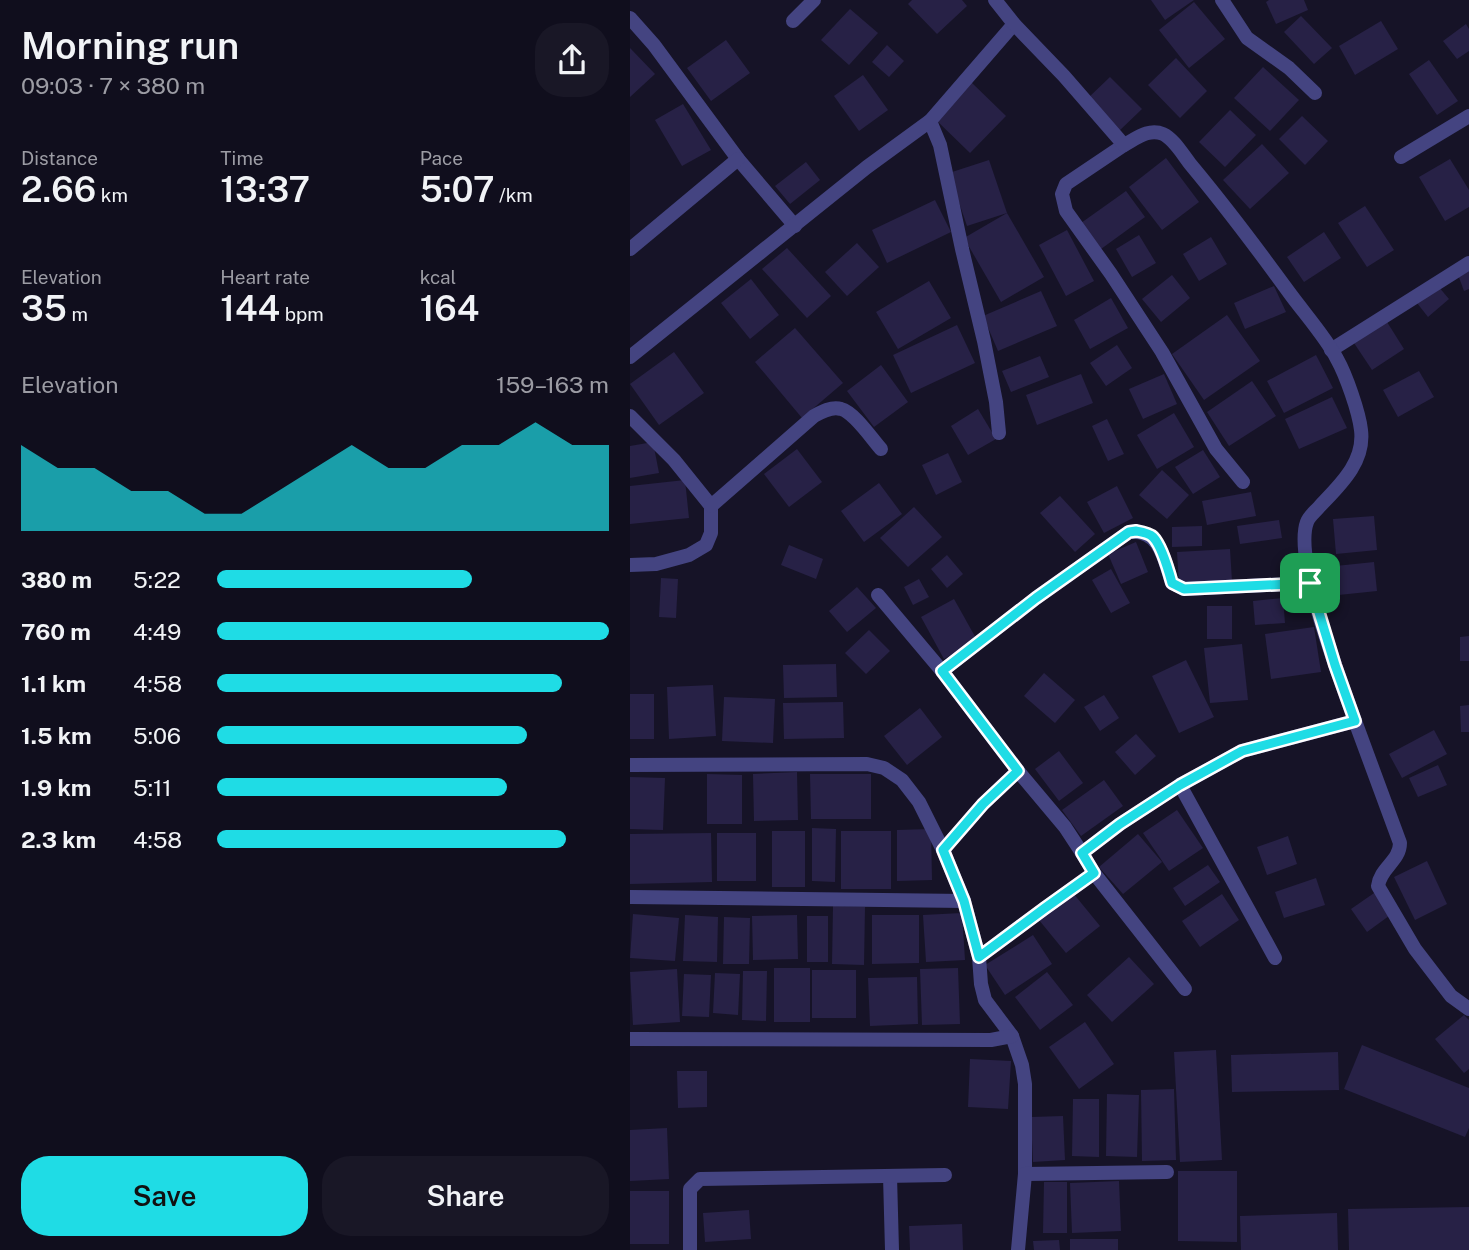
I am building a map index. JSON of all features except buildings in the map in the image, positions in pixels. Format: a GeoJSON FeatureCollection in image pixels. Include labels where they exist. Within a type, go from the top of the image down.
{"type":"FeatureCollection","features":[{"type":"Feature","properties":{"kind":"street"},"geometry":{"type":"LineString","coordinates":[[793,21],[814,0]]}},
{"type":"Feature","properties":{"kind":"street"},"geometry":{"type":"LineString","coordinates":[[995,0],[1125,145]]}},
{"type":"Feature","properties":{"kind":"street"},"geometry":{"type":"LineString","coordinates":[[1222,0],[1247,38],[1289,68],[1315,93]]}},
{"type":"Feature","properties":{"kind":"street"},"geometry":{"type":"LineString","coordinates":[[630,18],[654,45],[738,159],[794,226]]}},
{"type":"Feature","properties":{"kind":"street"},"geometry":{"type":"LineString","coordinates":[[630,357],[867,167],[930,121],[1014,24]]}},
{"type":"Feature","properties":{"kind":"street"},"geometry":{"type":"LineString","coordinates":[[1401,157],[1469,116]]}},
{"type":"Feature","properties":{"kind":"street"},"geometry":{"type":"LineString","coordinates":[[930,121],[940,145],[985,341],[999,433]]}},
{"type":"Feature","properties":{"kind":"street"},"geometry":{"type":"LineString","coordinates":[[1243,482],[1216,449],[1162,352],[1066,211],[1062,194],[1066,184],[1147,133],[1156,131],[1167,135],[1258,250],[1337,359],[1355,406],[1361,431],[1357,460],[1346,479],[1307,520],[1305,559],[1335,665],[1400,843],[1396,857],[1382,874],[1378,886],[1415,949],[1451,996],[1469,1009]]}},
{"type":"Feature","properties":{"kind":"street"},"geometry":{"type":"LineString","coordinates":[[630,249],[738,159]]}},
{"type":"Feature","properties":{"kind":"street"},"geometry":{"type":"LineString","coordinates":[[1331,350],[1469,263]]}},
{"type":"Feature","properties":{"kind":"street"},"geometry":{"type":"LineString","coordinates":[[711,506],[814,416],[828,410],[841,409],[853,417],[881,449]]}},
{"type":"Feature","properties":{"kind":"street"},"geometry":{"type":"LineString","coordinates":[[630,416],[674,460],[711,506],[711,533],[706,545],[689,555],[656,564],[630,565]]}},
{"type":"Feature","properties":{"kind":"street"},"geometry":{"type":"LineString","coordinates":[[942,671],[1036,598],[1129,532],[1145,533],[1154,538],[1172,583],[1184,589],[1310,583]]}},
{"type":"Feature","properties":{"kind":"street"},"geometry":{"type":"LineString","coordinates":[[878,595],[942,671],[1018,771],[1065,827],[1094,873],[1185,989]]}},
{"type":"Feature","properties":{"kind":"street"},"geometry":{"type":"LineString","coordinates":[[1082,853],[1120,824],[1180,785],[1242,751],[1355,721]]}},
{"type":"Feature","properties":{"kind":"street"},"geometry":{"type":"LineString","coordinates":[[630,765],[867,764],[884,768],[902,780],[919,802],[943,850],[964,901],[979,957],[985,1000],[1012,1036],[1022,1065],[1025,1084],[1025,1174],[1018,1250]]}},
{"type":"Feature","properties":{"kind":"street"},"geometry":{"type":"LineString","coordinates":[[943,850],[983,804],[1018,771]]}},
{"type":"Feature","properties":{"kind":"street"},"geometry":{"type":"LineString","coordinates":[[1180,785],[1275,958]]}},
{"type":"Feature","properties":{"kind":"street"},"geometry":{"type":"LineString","coordinates":[[979,957],[1094,873]]}},
{"type":"Feature","properties":{"kind":"street"},"geometry":{"type":"LineString","coordinates":[[630,897],[964,901]]}},
{"type":"Feature","properties":{"kind":"street"},"geometry":{"type":"LineString","coordinates":[[630,1040],[991,1040],[1012,1036]]}},
{"type":"Feature","properties":{"kind":"street"},"geometry":{"type":"LineString","coordinates":[[1025,1174],[1167,1172]]}},
{"type":"Feature","properties":{"kind":"street"},"geometry":{"type":"LineString","coordinates":[[690,1250],[690,1189],[700,1179],[945,1175]]}},
{"type":"Feature","properties":{"kind":"street"},"geometry":{"type":"LineString","coordinates":[[890,1176],[892,1250]]}},
{"type":"Feature","properties":{"kind":"route"},"geometry":{"type":"LineString","coordinates":[[1129,532],[1145,533],[1154,538],[1172,583],[1184,589],[1310,583],[1355,721],[1242,751],[1180,785],[1120,824],[1082,853],[1094,873],[979,957],[964,901],[943,850],[983,804],[1018,771],[942,671],[1036,598],[1129,532]]}}]}
